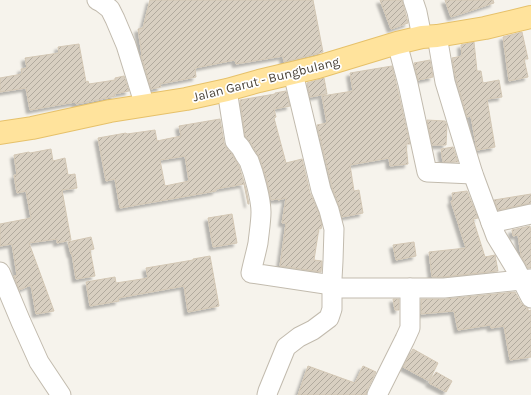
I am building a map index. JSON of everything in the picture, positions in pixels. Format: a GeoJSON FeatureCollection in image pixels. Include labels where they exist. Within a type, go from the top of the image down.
{"type":"FeatureCollection","features":[{"type":"Feature","properties":{"kind":"main road","name":"Jalan Garut - Bungbulang"},"geometry":{"type":"LineString","coordinates":[[0,133],[186,99],[318,67],[397,43],[485,28],[531,17]]}},
{"type":"Feature","properties":{"kind":"street"},"geometry":{"type":"LineString","coordinates":[[97,0],[110,9],[116,18],[145,106]]}},
{"type":"Feature","properties":{"kind":"street"},"geometry":{"type":"LineString","coordinates":[[413,0],[417,12],[430,37],[473,174],[496,236],[516,269],[526,279],[531,298]]}},
{"type":"Feature","properties":{"kind":"street"},"geometry":{"type":"LineString","coordinates":[[397,43],[408,84],[427,172],[473,174]]}},
{"type":"Feature","properties":{"kind":"street"},"geometry":{"type":"LineString","coordinates":[[267,395],[286,347],[330,318],[332,309],[334,229],[332,218],[321,190],[293,73]]}},
{"type":"Feature","properties":{"kind":"street"},"geometry":{"type":"LineString","coordinates":[[226,90],[235,141],[240,147],[250,166],[256,183],[261,208],[259,236],[251,273],[332,286],[410,288],[444,288],[526,279]]}},
{"type":"Feature","properties":{"kind":"street"},"geometry":{"type":"LineString","coordinates":[[491,223],[531,214]]}},
{"type":"Feature","properties":{"kind":"street"},"geometry":{"type":"LineString","coordinates":[[0,272],[39,362],[61,395]]}},
{"type":"Feature","properties":{"kind":"street"},"geometry":{"type":"LineString","coordinates":[[377,395],[410,328],[410,288]]}},
{"type":"Feature","properties":{"kind":"building"},"geometry":{"type":"Polygon","coordinates":[[[150,0],[313,0],[323,52],[284,62],[283,56],[236,64],[235,60],[195,68],[196,77],[160,84],[161,87],[151,89],[141,55],[138,29],[143,28],[150,0]]]}},
{"type":"Feature","properties":{"kind":"building"},"geometry":{"type":"Polygon","coordinates":[[[380,0],[402,0],[408,23],[391,29],[380,0]]]}},
{"type":"Feature","properties":{"kind":"building"},"geometry":{"type":"Polygon","coordinates":[[[445,0],[493,0],[494,3],[451,17],[445,0]]]}},
{"type":"Feature","properties":{"kind":"building"},"geometry":{"type":"Polygon","coordinates":[[[522,32],[528,59],[524,59],[528,77],[509,81],[503,37],[522,32]]]}},
{"type":"Feature","properties":{"kind":"building"},"geometry":{"type":"Polygon","coordinates":[[[474,42],[477,71],[481,71],[483,83],[499,80],[502,97],[487,99],[495,147],[477,150],[471,116],[467,117],[456,79],[452,58],[462,56],[461,45],[474,42]]]}},
{"type":"Feature","properties":{"kind":"building"},"geometry":{"type":"Polygon","coordinates":[[[79,44],[86,82],[88,81],[89,84],[115,80],[115,78],[124,76],[129,91],[92,101],[76,104],[75,102],[30,110],[26,88],[0,92],[0,78],[22,74],[21,69],[27,68],[25,58],[59,53],[58,47],[79,44]]]}},
{"type":"Feature","properties":{"kind":"building"},"geometry":{"type":"Polygon","coordinates":[[[430,60],[433,77],[418,80],[414,63],[430,60]]]}},
{"type":"Feature","properties":{"kind":"building"},"geometry":{"type":"Polygon","coordinates":[[[392,66],[410,144],[406,144],[408,164],[390,166],[389,158],[350,165],[354,191],[359,190],[363,213],[342,217],[332,187],[317,125],[327,123],[322,96],[353,91],[350,73],[392,66]]]}},
{"type":"Feature","properties":{"kind":"building"},"geometry":{"type":"Polygon","coordinates":[[[324,78],[327,94],[310,97],[307,83],[324,78]]]}},
{"type":"Feature","properties":{"kind":"building"},"geometry":{"type":"Polygon","coordinates":[[[286,91],[290,106],[274,109],[276,117],[274,118],[286,163],[302,159],[310,193],[319,213],[322,225],[321,229],[319,228],[314,260],[322,261],[321,272],[280,266],[286,223],[282,223],[286,198],[271,200],[266,177],[259,157],[245,136],[240,100],[286,91]]]}},
{"type":"Feature","properties":{"kind":"building"},"geometry":{"type":"Polygon","coordinates":[[[220,119],[224,143],[239,166],[246,189],[249,204],[244,184],[216,189],[216,191],[120,208],[115,179],[106,181],[98,138],[155,130],[157,141],[181,136],[179,126],[220,119]],[[185,156],[160,160],[165,186],[189,181],[185,156]]]}},
{"type":"Feature","properties":{"kind":"building"},"geometry":{"type":"Polygon","coordinates":[[[427,120],[445,121],[447,125],[446,145],[432,145],[427,120]]]}},
{"type":"Feature","properties":{"kind":"building"},"geometry":{"type":"Polygon","coordinates":[[[453,147],[458,162],[443,162],[441,149],[453,147]]]}},
{"type":"Feature","properties":{"kind":"building"},"geometry":{"type":"Polygon","coordinates":[[[51,149],[53,161],[65,158],[68,175],[75,174],[77,188],[62,190],[71,240],[57,243],[57,239],[29,243],[54,311],[36,314],[31,285],[19,290],[14,276],[17,275],[12,244],[0,246],[0,224],[31,218],[26,191],[17,193],[14,175],[17,175],[14,155],[51,149]]]}},
{"type":"Feature","properties":{"kind":"building"},"geometry":{"type":"Polygon","coordinates":[[[467,191],[478,218],[473,219],[485,257],[495,255],[498,271],[432,277],[429,252],[466,248],[451,201],[453,201],[452,193],[467,191]]]}},
{"type":"Feature","properties":{"kind":"building"},"geometry":{"type":"Polygon","coordinates":[[[531,194],[531,203],[498,210],[494,200],[531,194]]]}},
{"type":"Feature","properties":{"kind":"building"},"geometry":{"type":"Polygon","coordinates":[[[232,214],[237,243],[213,247],[208,218],[232,214]]]}},
{"type":"Feature","properties":{"kind":"building"},"geometry":{"type":"Polygon","coordinates":[[[530,226],[531,268],[528,268],[521,256],[518,235],[513,236],[512,230],[530,226]]]}},
{"type":"Feature","properties":{"kind":"building"},"geometry":{"type":"Polygon","coordinates":[[[91,237],[94,249],[90,250],[95,276],[76,279],[72,254],[68,242],[91,237]]]}},
{"type":"Feature","properties":{"kind":"building"},"geometry":{"type":"Polygon","coordinates":[[[414,242],[416,256],[396,260],[393,245],[414,242]]]}},
{"type":"Feature","properties":{"kind":"building"},"geometry":{"type":"Polygon","coordinates":[[[210,256],[219,306],[188,312],[184,286],[118,298],[119,301],[90,306],[86,282],[115,277],[116,283],[148,278],[146,268],[210,256]]]}},
{"type":"Feature","properties":{"kind":"building"},"geometry":{"type":"Polygon","coordinates":[[[515,292],[521,303],[528,308],[528,311],[531,310],[531,357],[510,360],[504,326],[491,328],[490,325],[458,330],[454,311],[421,314],[421,299],[445,299],[515,292]]]}},
{"type":"Feature","properties":{"kind":"building"},"geometry":{"type":"Polygon","coordinates":[[[393,299],[399,299],[399,310],[395,310],[393,299]]]}},
{"type":"Feature","properties":{"kind":"building"},"geometry":{"type":"Polygon","coordinates":[[[413,349],[438,363],[429,381],[403,367],[413,349]]]}},
{"type":"Feature","properties":{"kind":"building"},"geometry":{"type":"Polygon","coordinates":[[[308,366],[355,383],[363,366],[376,372],[366,395],[298,395],[308,366]]]}},
{"type":"Feature","properties":{"kind":"building"},"geometry":{"type":"Polygon","coordinates":[[[436,372],[452,381],[446,392],[429,383],[436,372]]]}}]}
